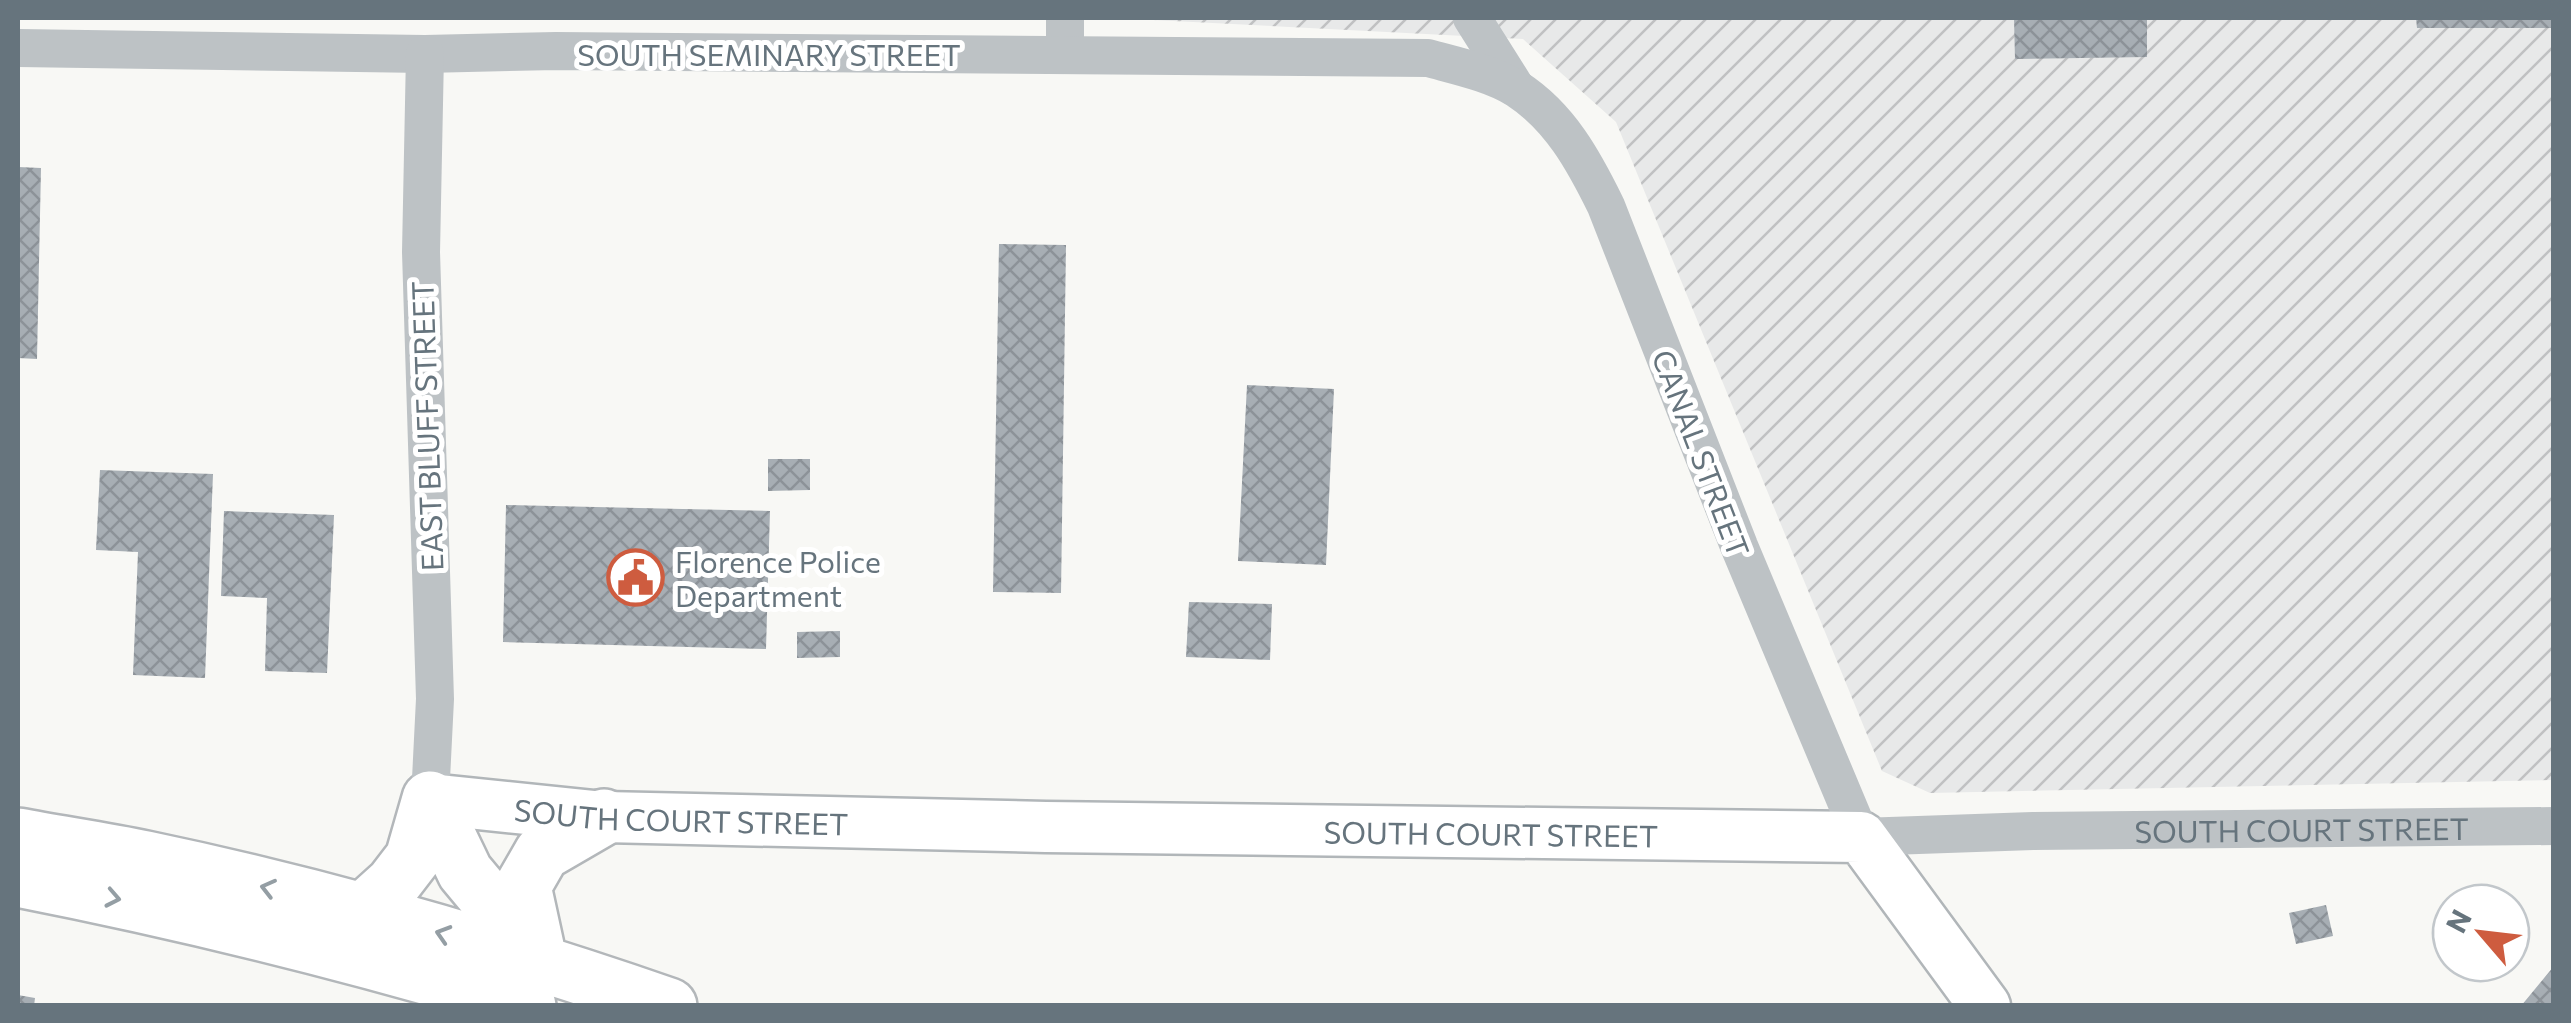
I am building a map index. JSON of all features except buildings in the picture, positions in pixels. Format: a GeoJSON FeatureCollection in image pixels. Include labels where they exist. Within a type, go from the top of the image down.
{"type":"FeatureCollection","features":[{"type":"Feature","properties":{"kind":"highway"},"geometry":{"type":"LineString","coordinates":[[362,912],[393,884],[413,858],[430,799]]}},
{"type":"Feature","properties":{"kind":"highway"},"geometry":{"type":"LineString","coordinates":[[430,799],[465,872],[534,984]]}},
{"type":"Feature","properties":{"kind":"highway"},"geometry":{"type":"LineString","coordinates":[[534,984],[523,886],[542,853],[604,818]]}},
{"type":"Feature","properties":{"kind":"highway"},"geometry":{"type":"LineString","coordinates":[[18,836],[143,858],[362,912],[534,984]]}},
{"type":"Feature","properties":{"kind":"highway"},"geometry":{"type":"LineString","coordinates":[[18,879],[157,906],[422,990],[534,984],[669,1006]]}},
{"type":"Feature","properties":{"kind":"main road","name":"SOUTH COURT STREET"},"geometry":{"type":"LineString","coordinates":[[430,799],[604,818],[1861,837]]}},
{"type":"Feature","properties":{"kind":"main road"},"geometry":{"type":"LineString","coordinates":[[1861,837],[1985,1006]]}},
{"type":"Feature","properties":{"kind":"street"},"geometry":{"type":"LineString","coordinates":[[1065,18],[1065,56]]}},
{"type":"Feature","properties":{"kind":"street"},"geometry":{"type":"LineString","coordinates":[[1472,18],[1516,88]]}},
{"type":"Feature","properties":{"kind":"street","name":"SOUTH SEMINARY STREET"},"geometry":{"type":"LineString","coordinates":[[18,48],[425,54],[1428,58],[1516,88]]}},
{"type":"Feature","properties":{"kind":"street","name":"EAST BLUFF STREET"},"geometry":{"type":"LineString","coordinates":[[425,54],[421,252],[435,699],[430,799]]}},
{"type":"Feature","properties":{"kind":"street","name":"CANAL STREET"},"geometry":{"type":"LineString","coordinates":[[1516,88],[1553,120],[1582,158],[1606,206],[1738,546],[1861,837]]}},
{"type":"Feature","properties":{"kind":"street","name":"SOUTH COURT STREET"},"geometry":{"type":"LineString","coordinates":[[1861,837],[2033,831],[2554,826]]}},
{"type":"Feature","properties":{"kind":"shaded area"},"geometry":{"type":"Polygon","coordinates":[[[1114,18],[2553,18],[2553,780],[1930,793],[1882,771],[1616,122],[1523,39],[1114,18]]]}},
{"type":"Feature","properties":{"kind":"place","name":"Florence Police Department"},"geometry":{"type":"Point","coordinates":[636,577]}}]}
